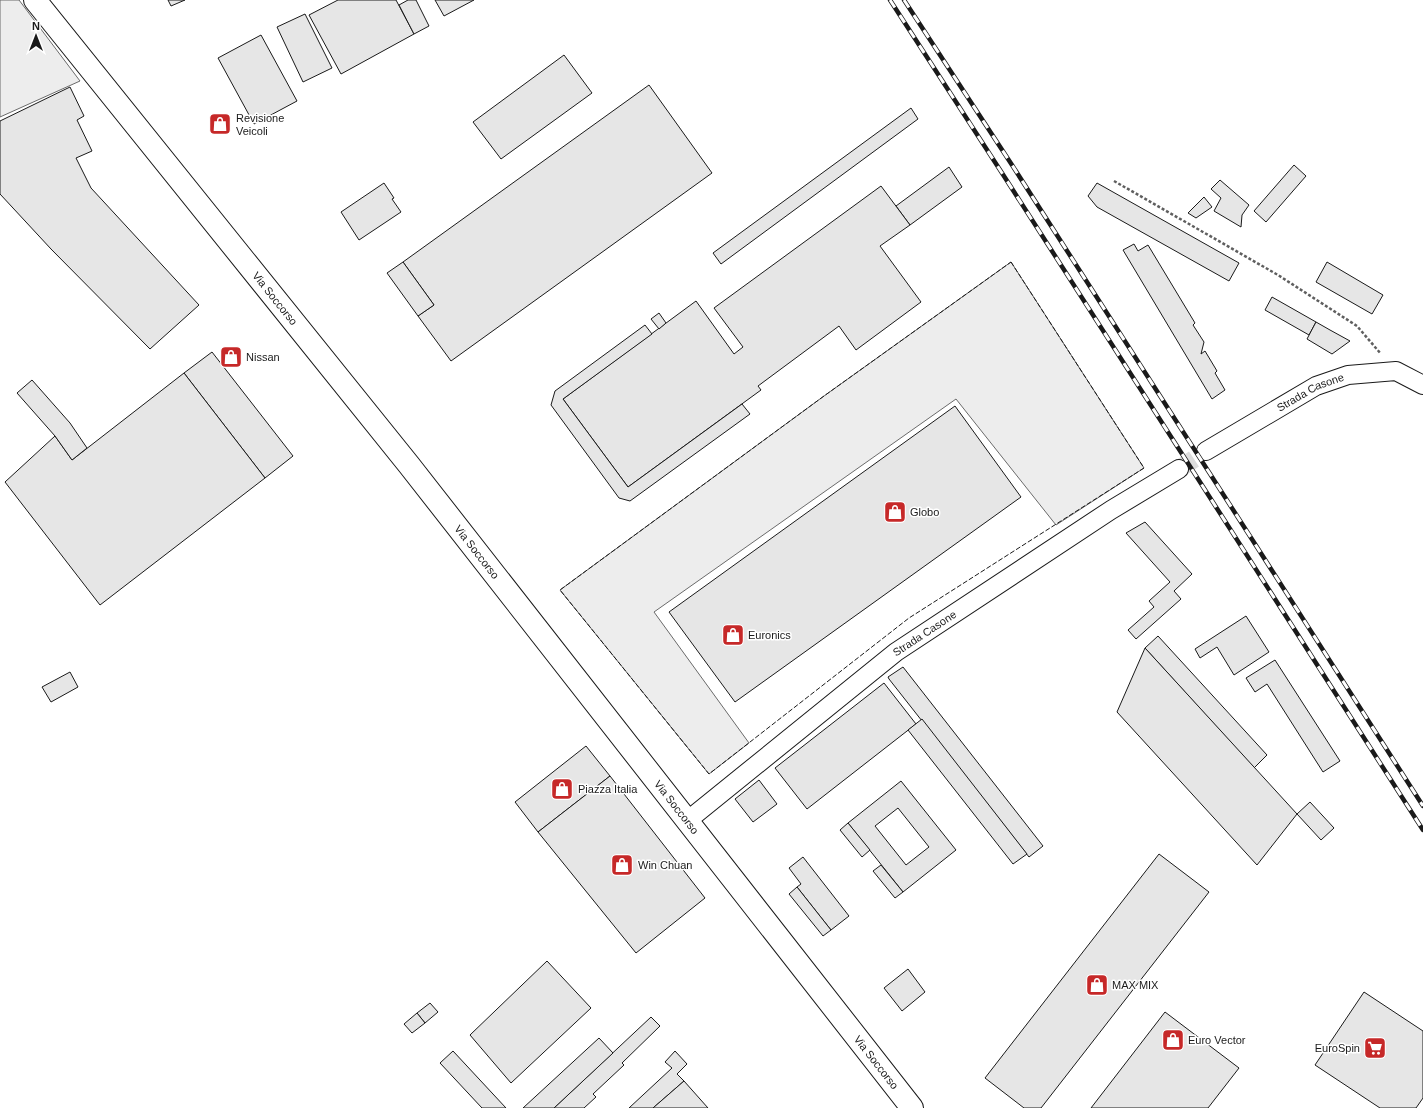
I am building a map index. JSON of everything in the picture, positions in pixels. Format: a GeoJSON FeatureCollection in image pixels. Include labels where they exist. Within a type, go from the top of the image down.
{"type":"FeatureCollection","features":[{"type":"Feature","properties":{"kind":"main road","name":"Via Soccorso"},"geometry":{"type":"LineString","coordinates":[[35,0],[409,465],[912,1108]]}},
{"type":"Feature","properties":{"kind":"street","name":"Strada Casone"},"geometry":{"type":"LineString","coordinates":[[1206,451],[1316,386],[1348,375],[1396,371]]}},
{"type":"Feature","properties":{"kind":"street"},"geometry":{"type":"LineString","coordinates":[[1396,371],[1423,385]]}},
{"type":"Feature","properties":{"kind":"street","name":"Strada Casone"},"geometry":{"type":"LineString","coordinates":[[687,821],[896,652],[1111,510],[1179,469]]}},
{"type":"Feature","properties":{"kind":"path"},"geometry":{"type":"LineString","coordinates":[[1114,181],[1278,275],[1357,326],[1396,371]]}},
{"type":"Feature","properties":{"kind":"shaded area"},"geometry":{"type":"Polygon","coordinates":[[[0,0],[19,0],[80,81],[0,117],[0,0]]]}},
{"type":"Feature","properties":{"kind":"shaded area"},"geometry":{"type":"Polygon","coordinates":[[[1011,262],[1144,468],[1056,525],[956,399],[654,612],[749,743],[709,774],[560,590],[824,396],[1011,262]]]}},
{"type":"Feature","properties":{"kind":"building"},"geometry":{"type":"Polygon","coordinates":[[[168,0],[185,0],[171,6],[168,0]]]}},
{"type":"Feature","properties":{"kind":"building"},"geometry":{"type":"Polygon","coordinates":[[[338,0],[396,0],[414,34],[341,74],[309,15],[338,0]]]}},
{"type":"Feature","properties":{"kind":"building"},"geometry":{"type":"Polygon","coordinates":[[[408,0],[416,0],[429,26],[414,34],[399,5],[408,0]]]}},
{"type":"Feature","properties":{"kind":"building"},"geometry":{"type":"Polygon","coordinates":[[[435,0],[474,0],[444,16],[435,0]]]}},
{"type":"Feature","properties":{"kind":"building"},"geometry":{"type":"Polygon","coordinates":[[[305,14],[332,68],[303,82],[277,27],[305,14]]]}},
{"type":"Feature","properties":{"kind":"building"},"geometry":{"type":"Polygon","coordinates":[[[261,35],[297,101],[254,124],[218,58],[261,35]]]}},
{"type":"Feature","properties":{"kind":"building"},"geometry":{"type":"Polygon","coordinates":[[[564,55],[592,93],[501,159],[473,122],[564,55]]]}},
{"type":"Feature","properties":{"kind":"building"},"geometry":{"type":"Polygon","coordinates":[[[649,85],[712,173],[451,361],[418,316],[434,305],[403,262],[649,85]]]}},
{"type":"Feature","properties":{"kind":"building"},"geometry":{"type":"Polygon","coordinates":[[[70,87],[84,116],[77,120],[92,151],[76,158],[91,188],[199,305],[150,349],[51,249],[0,194],[0,121],[70,87]]]}},
{"type":"Feature","properties":{"kind":"building"},"geometry":{"type":"Polygon","coordinates":[[[911,108],[918,119],[721,264],[713,253],[911,108]]]}},
{"type":"Feature","properties":{"kind":"building"},"geometry":{"type":"Polygon","coordinates":[[[1294,165],[1306,176],[1266,222],[1254,211],[1294,165]]]}},
{"type":"Feature","properties":{"kind":"building"},"geometry":{"type":"Polygon","coordinates":[[[949,167],[962,187],[910,225],[896,206],[949,167]]]}},
{"type":"Feature","properties":{"kind":"building"},"geometry":{"type":"Polygon","coordinates":[[[1220,180],[1249,205],[1242,215],[1241,227],[1214,211],[1221,198],[1211,189],[1220,180]]]}},
{"type":"Feature","properties":{"kind":"building"},"geometry":{"type":"Polygon","coordinates":[[[384,183],[401,212],[359,240],[341,212],[384,183]]]}},
{"type":"Feature","properties":{"kind":"building"},"geometry":{"type":"Polygon","coordinates":[[[1097,183],[1239,263],[1229,281],[1097,207],[1088,196],[1097,183]]]}},
{"type":"Feature","properties":{"kind":"building"},"geometry":{"type":"Polygon","coordinates":[[[881,186],[910,225],[880,246],[921,302],[856,350],[839,326],[758,386],[761,390],[628,487],[563,399],[696,301],[734,354],[743,347],[714,308],[881,186]]]}},
{"type":"Feature","properties":{"kind":"building"},"geometry":{"type":"Polygon","coordinates":[[[1204,197],[1212,207],[1196,218],[1188,213],[1204,197]]]}},
{"type":"Feature","properties":{"kind":"building"},"geometry":{"type":"Polygon","coordinates":[[[1134,244],[1138,251],[1148,245],[1195,323],[1193,325],[1204,342],[1201,354],[1205,351],[1217,371],[1215,373],[1225,390],[1212,399],[1123,250],[1134,244]]]}},
{"type":"Feature","properties":{"kind":"building"},"geometry":{"type":"Polygon","coordinates":[[[403,262],[434,305],[418,316],[387,273],[403,262]]]}},
{"type":"Feature","properties":{"kind":"building"},"geometry":{"type":"Polygon","coordinates":[[[1327,262],[1383,295],[1372,314],[1316,282],[1327,262]]]}},
{"type":"Feature","properties":{"kind":"building"},"geometry":{"type":"Polygon","coordinates":[[[1272,297],[1316,322],[1309,335],[1265,310],[1272,297]]]}},
{"type":"Feature","properties":{"kind":"building"},"geometry":{"type":"Polygon","coordinates":[[[659,313],[666,323],[659,329],[651,319],[659,313]]]}},
{"type":"Feature","properties":{"kind":"building"},"geometry":{"type":"Polygon","coordinates":[[[1316,322],[1350,341],[1332,354],[1307,339],[1316,322]]]}},
{"type":"Feature","properties":{"kind":"building"},"geometry":{"type":"Polygon","coordinates":[[[645,325],[652,334],[563,399],[628,487],[742,404],[750,414],[630,501],[619,498],[551,405],[555,391],[645,325]]]}},
{"type":"Feature","properties":{"kind":"building"},"geometry":{"type":"Polygon","coordinates":[[[212,352],[293,456],[265,478],[184,373],[212,352]]]}},
{"type":"Feature","properties":{"kind":"building"},"geometry":{"type":"Polygon","coordinates":[[[184,373],[265,478],[100,605],[5,482],[55,436],[72,460],[184,373]]]}},
{"type":"Feature","properties":{"kind":"building"},"geometry":{"type":"Polygon","coordinates":[[[32,380],[70,423],[87,448],[72,460],[55,436],[17,393],[32,380]]]}},
{"type":"Feature","properties":{"kind":"building"},"geometry":{"type":"Polygon","coordinates":[[[955,406],[1021,497],[735,702],[669,612],[955,406]]]}},
{"type":"Feature","properties":{"kind":"building"},"geometry":{"type":"Polygon","coordinates":[[[1145,522],[1192,574],[1174,591],[1181,599],[1136,639],[1128,630],[1154,607],[1149,601],[1170,582],[1126,533],[1145,522]]]}},
{"type":"Feature","properties":{"kind":"building"},"geometry":{"type":"Polygon","coordinates":[[[1246,616],[1269,652],[1234,675],[1217,647],[1200,658],[1195,649],[1246,616]]]}},
{"type":"Feature","properties":{"kind":"building"},"geometry":{"type":"Polygon","coordinates":[[[1158,636],[1267,755],[1254,768],[1145,648],[1158,636]]]}},
{"type":"Feature","properties":{"kind":"building"},"geometry":{"type":"Polygon","coordinates":[[[1145,648],[1297,814],[1257,865],[1117,712],[1145,648]]]}},
{"type":"Feature","properties":{"kind":"building"},"geometry":{"type":"Polygon","coordinates":[[[1275,660],[1340,761],[1323,772],[1267,684],[1255,692],[1246,678],[1275,660]]]}},
{"type":"Feature","properties":{"kind":"building"},"geometry":{"type":"Polygon","coordinates":[[[903,667],[1043,846],[1029,857],[889,679],[888,677],[903,667]]]}},
{"type":"Feature","properties":{"kind":"building"},"geometry":{"type":"Polygon","coordinates":[[[70,672],[78,687],[51,702],[42,687],[70,672]]]}},
{"type":"Feature","properties":{"kind":"building"},"geometry":{"type":"Polygon","coordinates":[[[884,683],[916,724],[807,809],[775,768],[884,683]]]}},
{"type":"Feature","properties":{"kind":"building"},"geometry":{"type":"Polygon","coordinates":[[[922,719],[1027,854],[1013,864],[908,730],[922,719]]]}},
{"type":"Feature","properties":{"kind":"building","name":"Piazza Italia"},"geometry":{"type":"Polygon","coordinates":[[[586,746],[610,776],[538,832],[515,802],[586,746]]]}},
{"type":"Feature","properties":{"kind":"building","name":"Win Chuan"},"geometry":{"type":"Polygon","coordinates":[[[610,776],[705,898],[636,953],[538,832],[610,776]]]}},
{"type":"Feature","properties":{"kind":"building"},"geometry":{"type":"Polygon","coordinates":[[[759,780],[777,804],[753,822],[735,799],[759,780]]]}},
{"type":"Feature","properties":{"kind":"building"},"geometry":{"type":"Polygon","coordinates":[[[901,781],[956,850],[903,892],[848,823],[901,781]],[[898,808],[875,826],[906,865],[929,847],[898,808]]]}},
{"type":"Feature","properties":{"kind":"building"},"geometry":{"type":"Polygon","coordinates":[[[1310,802],[1334,828],[1321,840],[1297,814],[1310,802]]]}},
{"type":"Feature","properties":{"kind":"building"},"geometry":{"type":"Polygon","coordinates":[[[848,823],[870,850],[862,857],[840,830],[848,823]]]}},
{"type":"Feature","properties":{"kind":"building","name":"MAX MIX"},"geometry":{"type":"Polygon","coordinates":[[[1159,854],[1209,892],[1041,1108],[1024,1108],[985,1078],[1159,854]]]}},
{"type":"Feature","properties":{"kind":"building"},"geometry":{"type":"Polygon","coordinates":[[[803,857],[849,916],[831,930],[797,887],[801,884],[789,868],[803,857]]]}},
{"type":"Feature","properties":{"kind":"building"},"geometry":{"type":"Polygon","coordinates":[[[881,865],[903,892],[895,898],[873,871],[881,865]]]}},
{"type":"Feature","properties":{"kind":"building"},"geometry":{"type":"Polygon","coordinates":[[[797,887],[831,930],[823,936],[789,894],[797,887]]]}},
{"type":"Feature","properties":{"kind":"building"},"geometry":{"type":"Polygon","coordinates":[[[547,961],[591,1008],[511,1083],[470,1035],[547,961]]]}},
{"type":"Feature","properties":{"kind":"building"},"geometry":{"type":"Polygon","coordinates":[[[908,969],[925,992],[902,1011],[884,988],[908,969]]]}},
{"type":"Feature","properties":{"kind":"building","name":"EuroSpin"},"geometry":{"type":"Polygon","coordinates":[[[1364,992],[1423,1031],[1423,1098],[1416,1108],[1380,1108],[1315,1065],[1364,992]]]}},
{"type":"Feature","properties":{"kind":"building"},"geometry":{"type":"Polygon","coordinates":[[[430,1003],[438,1012],[425,1023],[417,1013],[430,1003]]]}},
{"type":"Feature","properties":{"kind":"building","name":"Euro Vector"},"geometry":{"type":"Polygon","coordinates":[[[1165,1012],[1239,1068],[1208,1108],[1091,1108],[1165,1012]]]}},
{"type":"Feature","properties":{"kind":"building"},"geometry":{"type":"Polygon","coordinates":[[[417,1013],[425,1023],[412,1033],[404,1024],[417,1013]]]}},
{"type":"Feature","properties":{"kind":"building"},"geometry":{"type":"Polygon","coordinates":[[[651,1017],[660,1026],[622,1063],[624,1065],[593,1094],[596,1097],[584,1108],[554,1108],[651,1017]]]}},
{"type":"Feature","properties":{"kind":"building"},"geometry":{"type":"Polygon","coordinates":[[[599,1038],[613,1053],[554,1108],[523,1108],[599,1038]]]}},
{"type":"Feature","properties":{"kind":"building"},"geometry":{"type":"Polygon","coordinates":[[[453,1051],[506,1108],[482,1108],[440,1063],[453,1051]]]}},
{"type":"Feature","properties":{"kind":"building"},"geometry":{"type":"Polygon","coordinates":[[[675,1051],[687,1064],[677,1074],[684,1081],[653,1108],[629,1108],[672,1068],[665,1062],[675,1051]]]}},
{"type":"Feature","properties":{"kind":"building"},"geometry":{"type":"Polygon","coordinates":[[[684,1081],[708,1108],[653,1108],[684,1081]]]}},
{"type":"Feature","properties":{"kind":"tunnel"},"geometry":{"type":"LineString","coordinates":[[1179,469],[1206,451]]}},
{"type":"Feature","properties":{"kind":"railway"},"geometry":{"type":"LineString","coordinates":[[890,0],[1423,830]]}},
{"type":"Feature","properties":{"kind":"railway"},"geometry":{"type":"LineString","coordinates":[[904,0],[1012,165],[1423,806]]}},
{"type":"Feature","properties":{"kind":"fence"},"geometry":{"type":"LineString","coordinates":[[1011,262],[1144,468],[909,618],[709,774],[560,590],[824,396],[1011,262]]}},
{"type":"Feature","properties":{"kind":"place","name":"Revisione Veicoli"},"geometry":{"type":"Point","coordinates":[220,124]}},
{"type":"Feature","properties":{"kind":"place","name":"Nissan"},"geometry":{"type":"Point","coordinates":[231,357]}},
{"type":"Feature","properties":{"kind":"place","name":"Globo"},"geometry":{"type":"Point","coordinates":[895,512]}},
{"type":"Feature","properties":{"kind":"place","name":"Euronics"},"geometry":{"type":"Point","coordinates":[733,635]}},
{"type":"Feature","properties":{"kind":"place","name":"Piazza Italia"},"geometry":{"type":"Point","coordinates":[562,789]}},
{"type":"Feature","properties":{"kind":"place","name":"Win Chuan"},"geometry":{"type":"Point","coordinates":[622,865]}},
{"type":"Feature","properties":{"kind":"place","name":"MAX MIX"},"geometry":{"type":"Point","coordinates":[1097,985]}},
{"type":"Feature","properties":{"kind":"place","name":"Euro Vector"},"geometry":{"type":"Point","coordinates":[1173,1040]}},
{"type":"Feature","properties":{"kind":"place","name":"EuroSpin"},"geometry":{"type":"Point","coordinates":[1375,1048]}}]}
